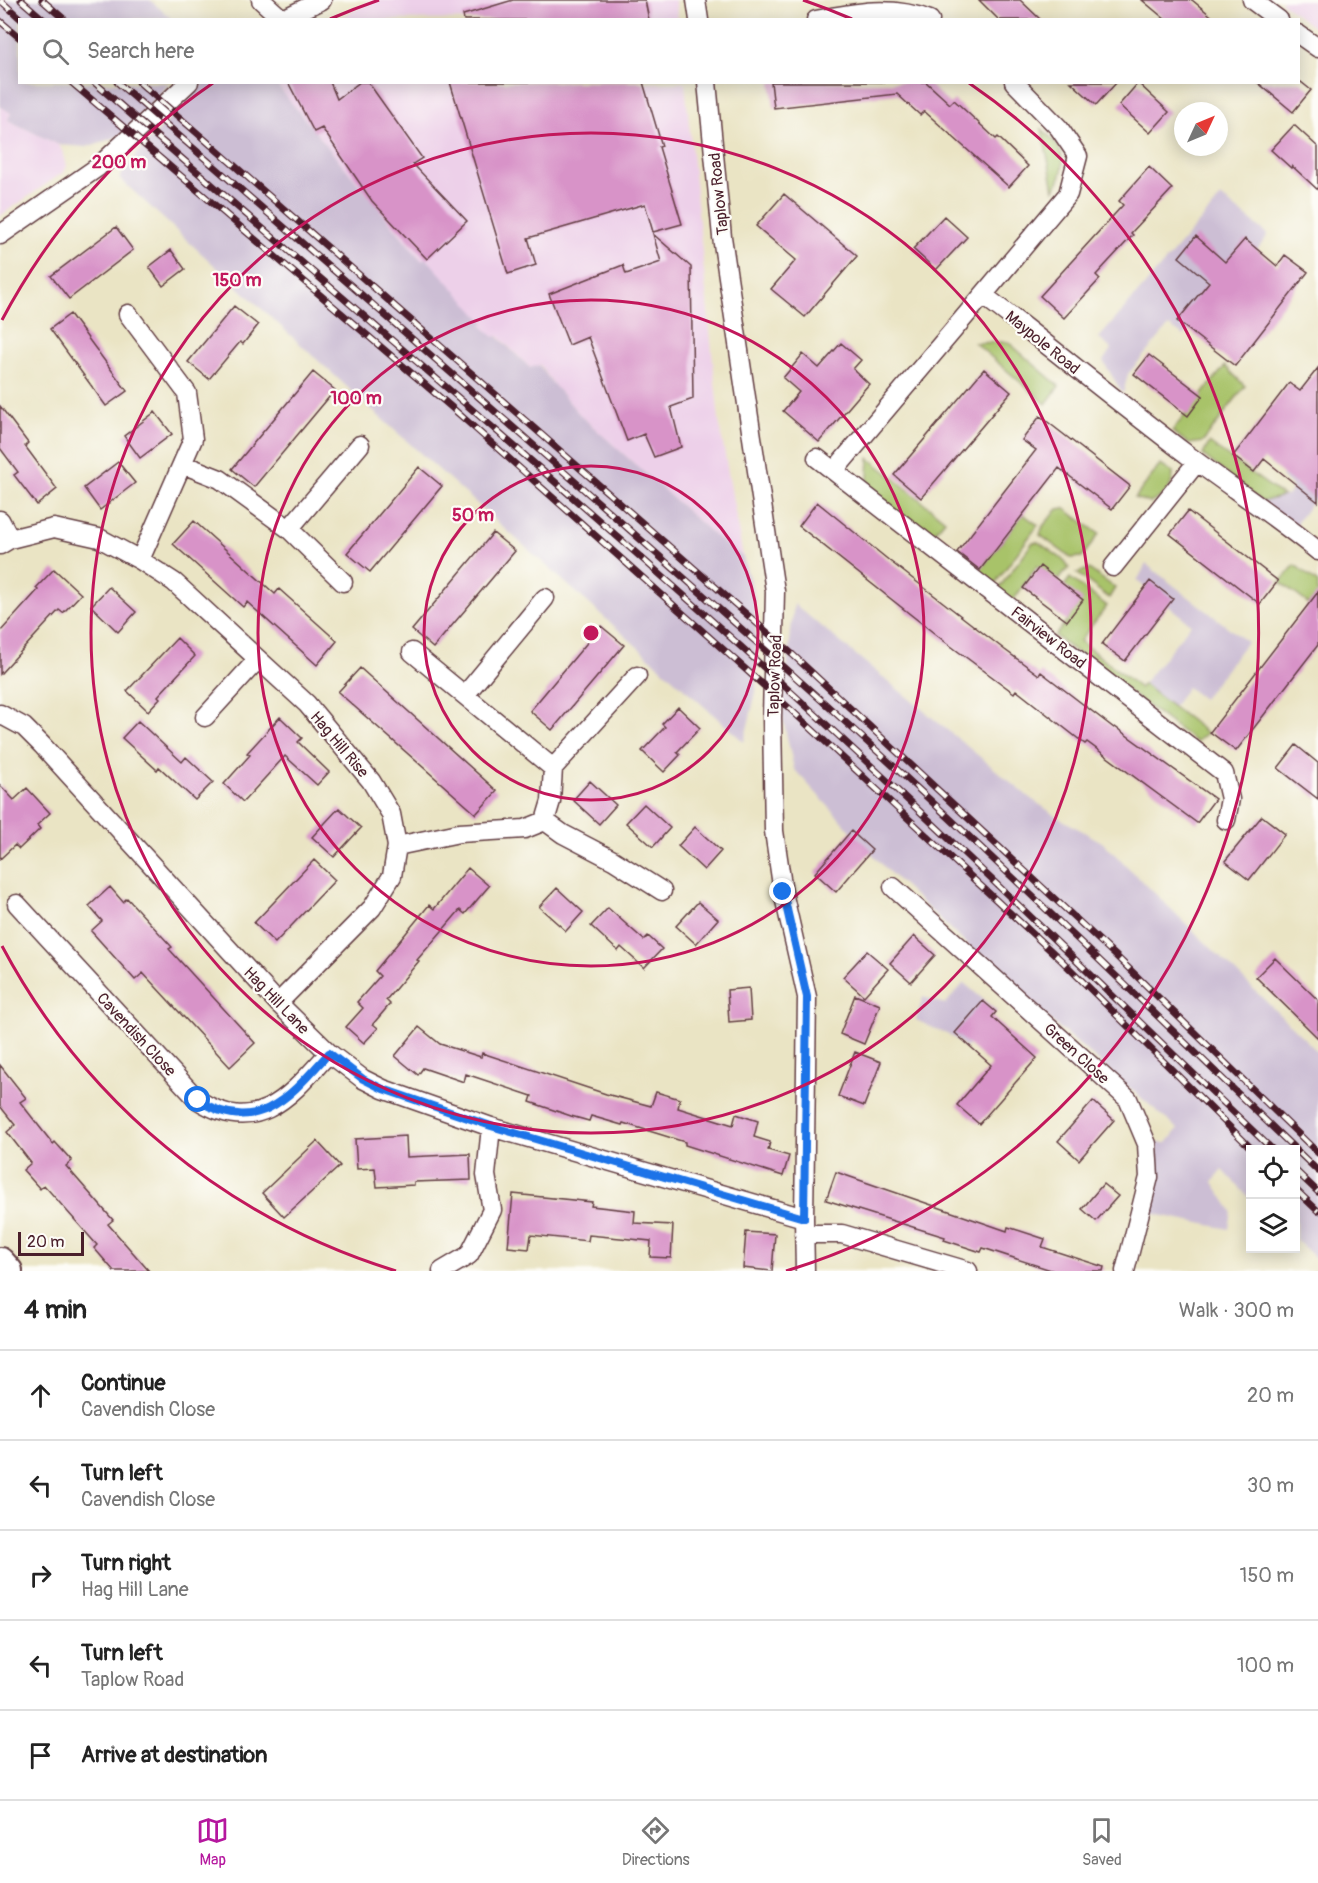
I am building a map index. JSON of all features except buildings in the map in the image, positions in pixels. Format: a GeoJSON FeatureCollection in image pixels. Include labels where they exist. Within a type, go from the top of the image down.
{"type":"FeatureCollection","features":[{"type":"Feature","properties":{"kind":"main road"},"geometry":{"type":"LineString","coordinates":[[0,1262],[8,1271]]}},
{"type":"Feature","properties":{"kind":"street"},"geometry":{"type":"LineString","coordinates":[[261,0],[280,18]]}},
{"type":"Feature","properties":{"kind":"street"},"geometry":{"type":"LineString","coordinates":[[283,18],[322,0]]}},
{"type":"Feature","properties":{"kind":"street"},"geometry":{"type":"LineString","coordinates":[[696,0],[699,18]]}},
{"type":"Feature","properties":{"kind":"street"},"geometry":{"type":"LineString","coordinates":[[1252,0],[1276,18]]}},
{"type":"Feature","properties":{"kind":"street"},"geometry":{"type":"LineString","coordinates":[[827,18],[860,12],[910,12],[925,18]]}},
{"type":"Feature","properties":{"kind":"street"},"geometry":{"type":"LineString","coordinates":[[1300,35],[1318,48]]}},
{"type":"Feature","properties":{"kind":"street"},"geometry":{"type":"LineString","coordinates":[[0,235],[98,167],[187,84]]}},
{"type":"Feature","properties":{"kind":"street","name":"Taplow Road"},"geometry":{"type":"LineString","coordinates":[[707,84],[722,237],[775,591],[772,717],[774,831],[783,892],[807,997],[805,1271]]}},
{"type":"Feature","properties":{"kind":"street"},"geometry":{"type":"LineString","coordinates":[[834,471],[1068,194],[1078,156],[1059,128],[1016,84]]}},
{"type":"Feature","properties":{"kind":"street","name":"Maypole Road"},"geometry":{"type":"LineString","coordinates":[[983,295],[1101,389],[1318,551]]}},
{"type":"Feature","properties":{"kind":"street"},"geometry":{"type":"LineString","coordinates":[[128,314],[186,393],[193,439],[140,560]]}},
{"type":"Feature","properties":{"kind":"street"},"geometry":{"type":"LineString","coordinates":[[289,529],[360,445]]}},
{"type":"Feature","properties":{"kind":"street","name":"Fairview Road"},"geometry":{"type":"LineString","coordinates":[[817,458],[1224,773],[1230,799],[1226,820]]}},
{"type":"Feature","properties":{"kind":"street"},"geometry":{"type":"LineString","coordinates":[[1113,567],[1197,462]]}},
{"type":"Feature","properties":{"kind":"street"},"geometry":{"type":"LineString","coordinates":[[182,464],[220,479],[289,529],[343,582]]}},
{"type":"Feature","properties":{"kind":"street","name":"Hag Hill Rise"},"geometry":{"type":"LineString","coordinates":[[0,520],[5,542],[54,528],[99,538],[174,582],[307,704],[371,781],[390,814],[398,846],[392,876],[372,908],[278,1003]]}},
{"type":"Feature","properties":{"kind":"street"},"geometry":{"type":"LineString","coordinates":[[465,696],[545,598]]}},
{"type":"Feature","properties":{"kind":"street"},"geometry":{"type":"LineString","coordinates":[[412,652],[553,768]]}},
{"type":"Feature","properties":{"kind":"street"},"geometry":{"type":"LineString","coordinates":[[206,717],[258,658]]}},
{"type":"Feature","properties":{"kind":"street"},"geometry":{"type":"LineString","coordinates":[[545,821],[551,801],[553,768],[637,676]]}},
{"type":"Feature","properties":{"kind":"street","name":"Hag Hill Lane"},"geometry":{"type":"LineString","coordinates":[[0,714],[24,727],[42,745],[278,1003],[329,1053],[363,1079],[383,1089],[491,1126],[804,1226],[842,1234],[968,1271]]}},
{"type":"Feature","properties":{"kind":"street"},"geometry":{"type":"LineString","coordinates":[[398,846],[459,834],[525,829],[545,821]]}},
{"type":"Feature","properties":{"kind":"street"},"geometry":{"type":"LineString","coordinates":[[545,821],[563,834],[613,860],[662,891]]}},
{"type":"Feature","properties":{"kind":"street","name":"Green Close"},"geometry":{"type":"LineString","coordinates":[[893,887],[1128,1099],[1147,1144],[1149,1177],[1125,1271]]}},
{"type":"Feature","properties":{"kind":"street","name":"Cavendish Close"},"geometry":{"type":"LineString","coordinates":[[16,904],[198,1100],[209,1107],[236,1115],[262,1112],[284,1100],[296,1090],[329,1053]]}},
{"type":"Feature","properties":{"kind":"street"},"geometry":{"type":"LineString","coordinates":[[442,1271],[469,1255],[492,1210],[486,1175],[491,1126]]}},
{"type":"Feature","properties":{"kind":"shaded area"},"geometry":{"type":"Polygon","coordinates":[[[0,0],[150,0],[171,18],[18,18],[18,84],[169,84],[120,136],[86,147],[59,145],[8,120],[11,113],[0,106],[0,0]]]}},
{"type":"Feature","properties":{"kind":"shaded area"},"geometry":{"type":"Polygon","coordinates":[[[372,0],[675,0],[678,18],[341,18],[372,0]]]}},
{"type":"Feature","properties":{"kind":"shaded area"},"geometry":{"type":"Polygon","coordinates":[[[1283,0],[1318,0],[1318,31],[1281,2],[1283,0]]]}},
{"type":"Feature","properties":{"kind":"shaded area"},"geometry":{"type":"Polygon","coordinates":[[[203,84],[276,84],[422,261],[426,258],[485,323],[481,325],[494,337],[497,336],[530,368],[539,365],[581,416],[716,537],[743,557],[755,598],[756,692],[744,742],[382,419],[119,178],[138,153],[203,84]]]}},
{"type":"Feature","properties":{"kind":"shaded area"},"geometry":{"type":"Polygon","coordinates":[[[276,84],[685,84],[719,421],[743,557],[716,537],[581,416],[540,365],[530,368],[498,336],[494,338],[481,325],[485,323],[422,261],[276,84]]]}},
{"type":"Feature","properties":{"kind":"shaded area"},"geometry":{"type":"Polygon","coordinates":[[[0,106],[11,113],[8,120],[59,145],[67,166],[64,172],[0,216],[0,106]]]}},
{"type":"Feature","properties":{"kind":"shaded area"},"geometry":{"type":"Polygon","coordinates":[[[1221,197],[1268,234],[1184,336],[1169,326],[1128,374],[1123,394],[1103,361],[1111,349],[1099,338],[1221,197]]]}},
{"type":"Feature","properties":{"kind":"shaded area"},"geometry":{"type":"Polygon","coordinates":[[[1318,428],[1318,494],[1297,522],[1298,529],[1262,502],[1288,495],[1293,488],[1281,477],[1318,428]]]}},
{"type":"Feature","properties":{"kind":"shaded area"},"geometry":{"type":"Polygon","coordinates":[[[1146,564],[1247,642],[1203,699],[1187,687],[1173,707],[1143,684],[1191,624],[1137,581],[1146,564]]]}},
{"type":"Feature","properties":{"kind":"shaded area"},"geometry":{"type":"Polygon","coordinates":[[[794,604],[1030,798],[1102,842],[1318,1052],[1318,1260],[1300,1244],[1300,1145],[1246,1145],[1246,1195],[1223,1170],[1213,1182],[1232,1211],[1229,1229],[1144,1212],[1158,1163],[1156,1143],[1167,1143],[1178,1129],[1023,997],[887,870],[794,769],[782,714],[794,604]]]}},
{"type":"Feature","properties":{"kind":"shaded area"},"geometry":{"type":"Polygon","coordinates":[[[964,983],[997,1011],[966,1048],[953,1037],[916,1020],[923,997],[945,1004],[964,983]]]}},
{"type":"Feature","properties":{"kind":"green space"},"geometry":{"type":"Polygon","coordinates":[[[1042,129],[1060,150],[1062,157],[1062,172],[1054,190],[1042,129]]]}},
{"type":"Feature","properties":{"kind":"green space"},"geometry":{"type":"Polygon","coordinates":[[[1008,342],[1059,386],[1046,404],[975,343],[1008,342]]]}},
{"type":"Feature","properties":{"kind":"green space"},"geometry":{"type":"Polygon","coordinates":[[[1225,366],[1245,386],[1203,442],[1189,444],[1172,431],[1225,366]]]}},
{"type":"Feature","properties":{"kind":"green space"},"geometry":{"type":"Polygon","coordinates":[[[1209,443],[1283,496],[1262,502],[1203,455],[1209,443]]]}},
{"type":"Feature","properties":{"kind":"green space"},"geometry":{"type":"Polygon","coordinates":[[[869,458],[945,520],[929,539],[867,491],[869,458]]]}},
{"type":"Feature","properties":{"kind":"green space"},"geometry":{"type":"Polygon","coordinates":[[[1160,465],[1173,472],[1173,478],[1167,491],[1150,503],[1135,498],[1160,465]]]}},
{"type":"Feature","properties":{"kind":"green space"},"geometry":{"type":"Polygon","coordinates":[[[1064,508],[1099,534],[1082,557],[1071,558],[1040,535],[1043,526],[1058,509],[1064,508]]]}},
{"type":"Feature","properties":{"kind":"green space"},"geometry":{"type":"Polygon","coordinates":[[[1023,514],[1038,525],[991,589],[976,575],[1023,514]]]}},
{"type":"Feature","properties":{"kind":"green space"},"geometry":{"type":"Polygon","coordinates":[[[1033,542],[1038,542],[1065,561],[1069,568],[1057,581],[1037,566],[1010,605],[996,592],[1033,542]]]}},
{"type":"Feature","properties":{"kind":"green space"},"geometry":{"type":"Polygon","coordinates":[[[1295,565],[1318,583],[1318,611],[1280,582],[1295,565]]]}},
{"type":"Feature","properties":{"kind":"green space"},"geometry":{"type":"Polygon","coordinates":[[[1089,569],[1115,588],[1109,598],[1077,573],[1089,569]]]}},
{"type":"Feature","properties":{"kind":"green space"},"geometry":{"type":"Polygon","coordinates":[[[1070,578],[1107,606],[1080,641],[1140,688],[1143,684],[1207,733],[1196,742],[1055,636],[1082,600],[1064,586],[1070,578]]]}},
{"type":"Feature","properties":{"kind":"railway"},"geometry":{"type":"LineString","coordinates":[[0,0],[20,18]]}},
{"type":"Feature","properties":{"kind":"railway"},"geometry":{"type":"LineString","coordinates":[[21,0],[42,18]]}},
{"type":"Feature","properties":{"kind":"railway"},"geometry":{"type":"LineString","coordinates":[[42,0],[63,18]]}},
{"type":"Feature","properties":{"kind":"railway"},"geometry":{"type":"LineString","coordinates":[[0,21],[18,36]]}},
{"type":"Feature","properties":{"kind":"railway"},"geometry":{"type":"LineString","coordinates":[[73,84],[450,406],[789,708],[1062,961],[1248,1145]]}},
{"type":"Feature","properties":{"kind":"railway"},"geometry":{"type":"LineString","coordinates":[[96,84],[706,615],[974,863],[1268,1145]]}},
{"type":"Feature","properties":{"kind":"railway"},"geometry":{"type":"LineString","coordinates":[[119,84],[539,450],[858,734],[1057,919],[1318,1171]]}},
{"type":"Feature","properties":{"kind":"railway"},"geometry":{"type":"LineString","coordinates":[[141,84],[792,654],[1115,955],[1318,1153]]}},
{"type":"Feature","properties":{"kind":"railway"},"geometry":{"type":"LineString","coordinates":[[1300,1175],[1318,1192]]}},
{"type":"Feature","properties":{"kind":"railway"},"geometry":{"type":"LineString","coordinates":[[1300,1194],[1318,1211]]}},
{"type":"Feature","properties":{"kind":"route"},"geometry":{"type":"LineString","coordinates":[[198,1100],[209,1107],[236,1115],[262,1112],[284,1100],[296,1090],[329,1053],[345,1067],[383,1089],[491,1126],[804,1218],[807,997],[783,892]]}}]}
